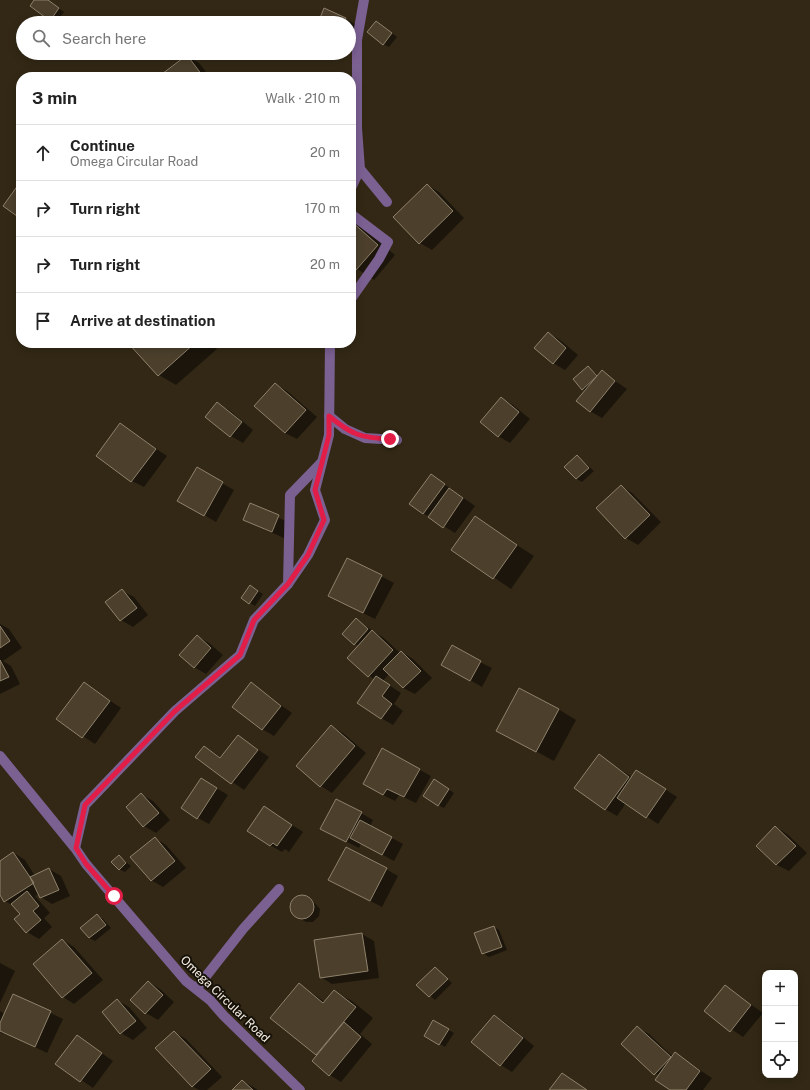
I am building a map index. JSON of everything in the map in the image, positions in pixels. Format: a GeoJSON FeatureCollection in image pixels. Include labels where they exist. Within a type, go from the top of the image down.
{"type":"FeatureCollection","features":[{"type":"Feature","properties":{"kind":"street"},"geometry":{"type":"LineString","coordinates":[[356,177],[360,168],[357,128],[357,40],[364,0]]}},
{"type":"Feature","properties":{"kind":"street"},"geometry":{"type":"LineString","coordinates":[[360,168],[387,202]]}},
{"type":"Feature","properties":{"kind":"street"},"geometry":{"type":"LineString","coordinates":[[356,218],[388,242],[380,259],[356,292]]}},
{"type":"Feature","properties":{"kind":"street"},"geometry":{"type":"LineString","coordinates":[[76,848],[85,805],[175,711],[240,655],[254,620],[288,584],[308,555],[324,520],[315,490],[329,435],[330,348]]}},
{"type":"Feature","properties":{"kind":"street"},"geometry":{"type":"LineString","coordinates":[[329,416],[345,430],[365,438],[397,440]]}},
{"type":"Feature","properties":{"kind":"street"},"geometry":{"type":"LineString","coordinates":[[288,584],[290,495],[322,462]]}},
{"type":"Feature","properties":{"kind":"street","name":"Omega Circular Road"},"geometry":{"type":"LineString","coordinates":[[0,756],[76,848],[86,864],[186,981],[210,1000],[224,1016],[300,1090]]}},
{"type":"Feature","properties":{"kind":"street"},"geometry":{"type":"LineString","coordinates":[[196,989],[243,929],[279,889]]}},
{"type":"Feature","properties":{"kind":"building"},"geometry":{"type":"Polygon","coordinates":[[[34,0],[48,0],[59,8],[53,16],[43,16],[30,6],[34,0]]]}},
{"type":"Feature","properties":{"kind":"building"},"geometry":{"type":"Polygon","coordinates":[[[324,8],[342,16],[321,16],[324,8]]]}},
{"type":"Feature","properties":{"kind":"building"},"geometry":{"type":"Polygon","coordinates":[[[376,21],[392,33],[383,45],[367,32],[376,21]]]}},
{"type":"Feature","properties":{"kind":"building"},"geometry":{"type":"Polygon","coordinates":[[[180,60],[191,60],[200,72],[165,72],[180,60]]]}},
{"type":"Feature","properties":{"kind":"building"},"geometry":{"type":"Polygon","coordinates":[[[427,184],[453,211],[419,244],[393,217],[427,184]]]}},
{"type":"Feature","properties":{"kind":"building"},"geometry":{"type":"Polygon","coordinates":[[[16,188],[16,215],[3,206],[16,188]]]}},
{"type":"Feature","properties":{"kind":"building"},"geometry":{"type":"Polygon","coordinates":[[[356,225],[378,245],[356,270],[356,225]]]}},
{"type":"Feature","properties":{"kind":"building"},"geometry":{"type":"Polygon","coordinates":[[[548,332],[566,348],[553,364],[534,348],[548,332]]]}},
{"type":"Feature","properties":{"kind":"building"},"geometry":{"type":"Polygon","coordinates":[[[133,348],[189,348],[158,376],[133,348]]]}},
{"type":"Feature","properties":{"kind":"building"},"geometry":{"type":"Polygon","coordinates":[[[588,366],[597,376],[582,390],[573,379],[588,366]]]}},
{"type":"Feature","properties":{"kind":"building"},"geometry":{"type":"Polygon","coordinates":[[[602,370],[615,381],[590,412],[576,401],[602,370]]]}},
{"type":"Feature","properties":{"kind":"building"},"geometry":{"type":"Polygon","coordinates":[[[275,383],[306,410],[285,433],[254,406],[275,383]]]}},
{"type":"Feature","properties":{"kind":"building"},"geometry":{"type":"Polygon","coordinates":[[[501,397],[519,412],[498,437],[480,422],[501,397]]]}},
{"type":"Feature","properties":{"kind":"building"},"geometry":{"type":"Polygon","coordinates":[[[217,402],[242,422],[230,437],[205,417],[217,402]]]}},
{"type":"Feature","properties":{"kind":"building"},"geometry":{"type":"Polygon","coordinates":[[[120,423],[156,449],[131,482],[96,456],[120,423]]]}},
{"type":"Feature","properties":{"kind":"building"},"geometry":{"type":"Polygon","coordinates":[[[577,455],[589,468],[576,479],[564,467],[577,455]]]}},
{"type":"Feature","properties":{"kind":"building"},"geometry":{"type":"Polygon","coordinates":[[[197,467],[223,482],[204,516],[177,501],[197,467]]]}},
{"type":"Feature","properties":{"kind":"building"},"geometry":{"type":"Polygon","coordinates":[[[431,474],[445,484],[423,514],[409,504],[431,474]]]}},
{"type":"Feature","properties":{"kind":"building"},"geometry":{"type":"Polygon","coordinates":[[[621,485],[650,515],[625,539],[596,508],[621,485]]]}},
{"type":"Feature","properties":{"kind":"building"},"geometry":{"type":"Polygon","coordinates":[[[449,488],[463,498],[443,528],[428,517],[449,488]]]}},
{"type":"Feature","properties":{"kind":"building"},"geometry":{"type":"Polygon","coordinates":[[[250,503],[279,515],[272,532],[243,520],[250,503]]]}},
{"type":"Feature","properties":{"kind":"building"},"geometry":{"type":"Polygon","coordinates":[[[475,516],[517,545],[493,579],[451,550],[475,516]]]}},
{"type":"Feature","properties":{"kind":"building"},"geometry":{"type":"Polygon","coordinates":[[[347,558],[382,575],[363,613],[328,596],[347,558]]]}},
{"type":"Feature","properties":{"kind":"building"},"geometry":{"type":"Polygon","coordinates":[[[250,585],[258,591],[249,604],[241,598],[250,585]]]}},
{"type":"Feature","properties":{"kind":"building"},"geometry":{"type":"Polygon","coordinates":[[[122,589],[137,608],[120,621],[105,602],[122,589]]]}},
{"type":"Feature","properties":{"kind":"building"},"geometry":{"type":"Polygon","coordinates":[[[356,618],[368,629],[354,645],[342,634],[356,618]]]}},
{"type":"Feature","properties":{"kind":"building"},"geometry":{"type":"Polygon","coordinates":[[[0,626],[10,641],[0,648],[0,626]]]}},
{"type":"Feature","properties":{"kind":"building"},"geometry":{"type":"Polygon","coordinates":[[[372,630],[393,650],[368,677],[347,658],[372,630]]]}},
{"type":"Feature","properties":{"kind":"building"},"geometry":{"type":"Polygon","coordinates":[[[197,635],[211,648],[194,668],[179,655],[197,635]]]}},
{"type":"Feature","properties":{"kind":"building"},"geometry":{"type":"Polygon","coordinates":[[[452,645],[481,661],[470,681],[441,665],[452,645]]]}},
{"type":"Feature","properties":{"kind":"building"},"geometry":{"type":"Polygon","coordinates":[[[401,651],[421,671],[403,688],[383,669],[401,651]]]}},
{"type":"Feature","properties":{"kind":"building"},"geometry":{"type":"Polygon","coordinates":[[[0,660],[9,677],[0,681],[0,660]]]}},
{"type":"Feature","properties":{"kind":"building"},"geometry":{"type":"Polygon","coordinates":[[[376,676],[390,685],[382,696],[392,704],[381,719],[357,703],[376,676]]]}},
{"type":"Feature","properties":{"kind":"building"},"geometry":{"type":"Polygon","coordinates":[[[84,682],[110,701],[82,738],[56,719],[84,682]]]}},
{"type":"Feature","properties":{"kind":"building"},"geometry":{"type":"Polygon","coordinates":[[[251,682],[281,706],[262,730],[232,707],[251,682]]]}},
{"type":"Feature","properties":{"kind":"building"},"geometry":{"type":"Polygon","coordinates":[[[519,688],[559,709],[536,752],[496,731],[519,688]]]}},
{"type":"Feature","properties":{"kind":"building"},"geometry":{"type":"Polygon","coordinates":[[[331,725],[355,746],[320,787],[296,766],[331,725]]]}},
{"type":"Feature","properties":{"kind":"building"},"geometry":{"type":"Polygon","coordinates":[[[238,735],[258,750],[231,784],[195,757],[204,746],[220,758],[238,735]]]}},
{"type":"Feature","properties":{"kind":"building"},"geometry":{"type":"Polygon","coordinates":[[[382,748],[420,769],[404,797],[387,789],[383,795],[363,784],[382,748]]]}},
{"type":"Feature","properties":{"kind":"building"},"geometry":{"type":"Polygon","coordinates":[[[599,754],[629,777],[605,810],[574,788],[599,754]]]}},
{"type":"Feature","properties":{"kind":"building"},"geometry":{"type":"Polygon","coordinates":[[[636,770],[666,789],[646,818],[617,798],[636,770]]]}},
{"type":"Feature","properties":{"kind":"building"},"geometry":{"type":"Polygon","coordinates":[[[201,778],[217,788],[197,819],[181,808],[201,778]]]}},
{"type":"Feature","properties":{"kind":"building"},"geometry":{"type":"Polygon","coordinates":[[[434,779],[449,789],[438,806],[423,796],[434,779]]]}},
{"type":"Feature","properties":{"kind":"building"},"geometry":{"type":"Polygon","coordinates":[[[141,793],[159,813],[143,827],[126,807],[141,793]]]}},
{"type":"Feature","properties":{"kind":"building"},"geometry":{"type":"Polygon","coordinates":[[[336,799],[362,812],[346,842],[320,829],[336,799]]]}},
{"type":"Feature","properties":{"kind":"building"},"geometry":{"type":"Polygon","coordinates":[[[264,806],[292,825],[277,846],[273,843],[270,846],[247,831],[264,806]]]}},
{"type":"Feature","properties":{"kind":"building"},"geometry":{"type":"Polygon","coordinates":[[[360,820],[392,837],[382,855],[350,838],[360,820]]]}},
{"type":"Feature","properties":{"kind":"building"},"geometry":{"type":"Polygon","coordinates":[[[775,826],[796,846],[776,865],[756,846],[775,826]]]}},
{"type":"Feature","properties":{"kind":"building"},"geometry":{"type":"Polygon","coordinates":[[[155,837],[175,861],[151,881],[130,857],[155,837]]]}},
{"type":"Feature","properties":{"kind":"building"},"geometry":{"type":"Polygon","coordinates":[[[346,847],[387,868],[370,901],[328,880],[346,847]]]}},
{"type":"Feature","properties":{"kind":"building"},"geometry":{"type":"Polygon","coordinates":[[[13,852],[34,883],[4,902],[0,895],[0,861],[13,852]]]}},
{"type":"Feature","properties":{"kind":"building"},"geometry":{"type":"Polygon","coordinates":[[[119,855],[126,863],[119,870],[111,862],[119,855]]]}},
{"type":"Feature","properties":{"kind":"building"},"geometry":{"type":"Polygon","coordinates":[[[49,868],[59,890],[40,898],[30,877],[49,868]]]}},
{"type":"Feature","properties":{"kind":"building"},"geometry":{"type":"Polygon","coordinates":[[[27,891],[39,906],[33,911],[41,920],[26,933],[14,919],[20,914],[11,904],[27,891]]]}},
{"type":"Feature","properties":{"kind":"building"},"geometry":{"type":"Polygon","coordinates":[[[302,895],[311,898],[314,907],[311,916],[302,919],[293,916],[290,907],[293,898],[302,895]]]}},
{"type":"Feature","properties":{"kind":"building"},"geometry":{"type":"Polygon","coordinates":[[[97,914],[106,925],[89,938],[80,928],[97,914]]]}},
{"type":"Feature","properties":{"kind":"building"},"geometry":{"type":"Polygon","coordinates":[[[494,926],[502,947],[482,954],[474,933],[494,926]]]}},
{"type":"Feature","properties":{"kind":"building"},"geometry":{"type":"Polygon","coordinates":[[[362,933],[368,971],[320,978],[314,940],[362,933]]]}},
{"type":"Feature","properties":{"kind":"building"},"geometry":{"type":"Polygon","coordinates":[[[62,939],[92,973],[62,998],[33,964],[62,939]]]}},
{"type":"Feature","properties":{"kind":"building"},"geometry":{"type":"Polygon","coordinates":[[[435,967],[448,979],[429,997],[416,985],[435,967]]]}},
{"type":"Feature","properties":{"kind":"building"},"geometry":{"type":"Polygon","coordinates":[[[148,981],[163,995],[145,1014],[130,1000],[148,981]]]}},
{"type":"Feature","properties":{"kind":"building"},"geometry":{"type":"Polygon","coordinates":[[[299,983],[323,1003],[334,990],[356,1007],[316,1055],[270,1018],[299,983]]]}},
{"type":"Feature","properties":{"kind":"building"},"geometry":{"type":"Polygon","coordinates":[[[725,985],[751,1005],[730,1032],[704,1011],[725,985]]]}},
{"type":"Feature","properties":{"kind":"building"},"geometry":{"type":"Polygon","coordinates":[[[13,994],[51,1011],[35,1047],[0,1031],[0,1023],[13,994]]]}},
{"type":"Feature","properties":{"kind":"building"},"geometry":{"type":"Polygon","coordinates":[[[117,999],[136,1021],[120,1034],[102,1012],[117,999]]]}},
{"type":"Feature","properties":{"kind":"building"},"geometry":{"type":"Polygon","coordinates":[[[494,1015],[523,1038],[500,1066],[471,1042],[494,1015]]]}},
{"type":"Feature","properties":{"kind":"building"},"geometry":{"type":"Polygon","coordinates":[[[433,1020],[449,1029],[439,1045],[424,1036],[433,1020]]]}},
{"type":"Feature","properties":{"kind":"building"},"geometry":{"type":"Polygon","coordinates":[[[344,1022],[361,1037],[329,1076],[312,1061],[344,1022]]]}},
{"type":"Feature","properties":{"kind":"building"},"geometry":{"type":"Polygon","coordinates":[[[637,1026],[671,1057],[654,1075],[621,1044],[637,1026]]]}},
{"type":"Feature","properties":{"kind":"building"},"geometry":{"type":"Polygon","coordinates":[[[174,1031],[211,1069],[192,1087],[155,1048],[174,1031]]]}},
{"type":"Feature","properties":{"kind":"building"},"geometry":{"type":"Polygon","coordinates":[[[77,1035],[102,1053],[80,1082],[55,1064],[77,1035]]]}},
{"type":"Feature","properties":{"kind":"building"},"geometry":{"type":"Polygon","coordinates":[[[675,1052],[700,1071],[686,1090],[670,1090],[655,1080],[675,1052]]]}},
{"type":"Feature","properties":{"kind":"building"},"geometry":{"type":"Polygon","coordinates":[[[562,1073],[587,1090],[549,1090],[562,1073]]]}},
{"type":"Feature","properties":{"kind":"building"},"geometry":{"type":"Polygon","coordinates":[[[242,1080],[253,1090],[232,1090],[242,1080]]]}},
{"type":"Feature","properties":{"kind":"route"},"geometry":{"type":"LineString","coordinates":[[114,896],[86,864],[76,848],[85,805],[150,739],[175,711],[216,674],[240,655],[254,620],[288,584],[308,555],[324,520],[315,490],[329,435],[329,416],[345,430],[365,438],[390,439]]}}]}
